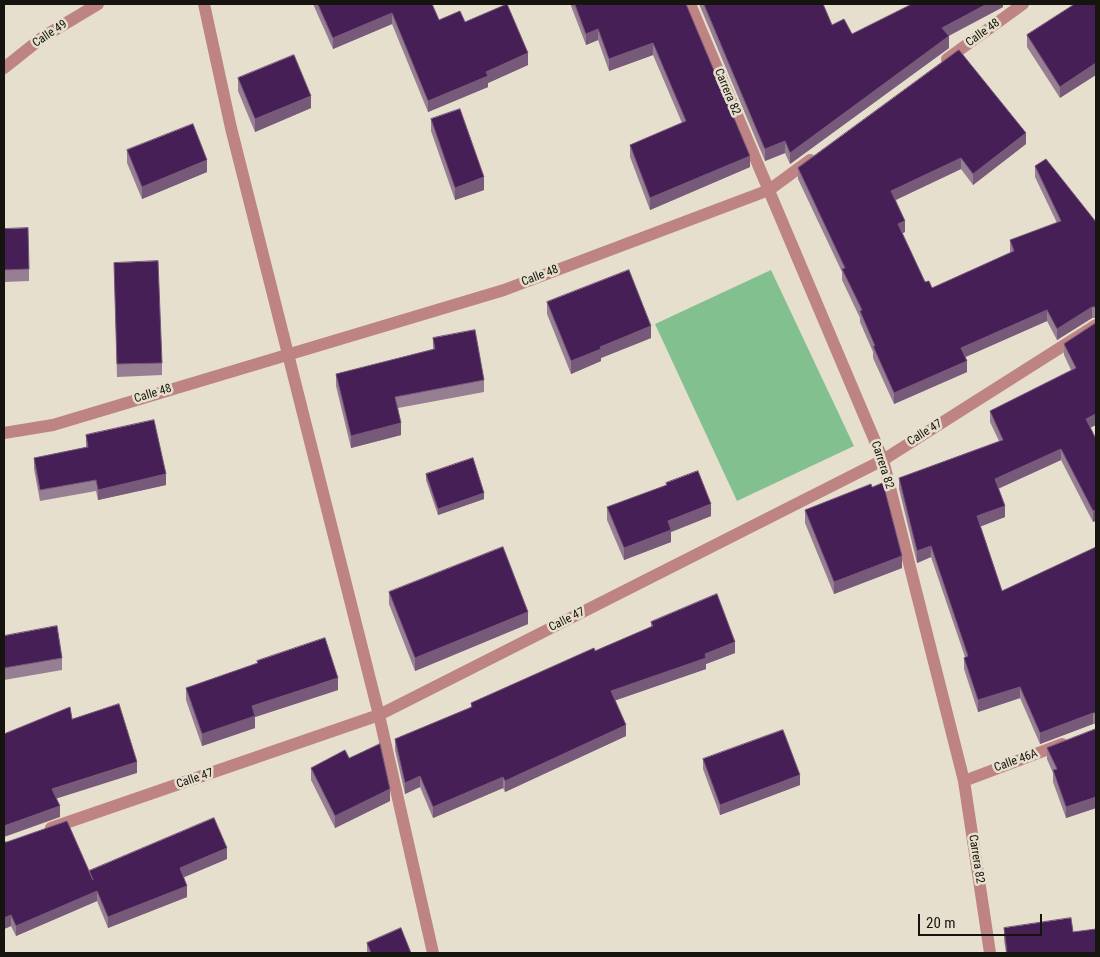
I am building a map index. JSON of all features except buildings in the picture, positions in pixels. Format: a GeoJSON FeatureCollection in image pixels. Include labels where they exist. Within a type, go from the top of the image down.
{"type":"FeatureCollection","features":[{"type":"Feature","properties":{"kind":"street","name":"Calle 49"},"geometry":{"type":"LineString","coordinates":[[4,68],[43,37],[98,4]]}},
{"type":"Feature","properties":{"kind":"street"},"geometry":{"type":"LineString","coordinates":[[204,4],[231,128],[379,715],[433,953]]}},
{"type":"Feature","properties":{"kind":"street","name":"Carrera 82"},"geometry":{"type":"LineString","coordinates":[[690,4],[883,460],[964,781],[990,953]]}},
{"type":"Feature","properties":{"kind":"street","name":"Calle 48"},"geometry":{"type":"LineString","coordinates":[[936,68],[1023,4]]}},
{"type":"Feature","properties":{"kind":"street","name":"Calle 48"},"geometry":{"type":"LineString","coordinates":[[4,433],[53,425],[504,290],[769,190],[817,156]]}},
{"type":"Feature","properties":{"kind":"street","name":"Calle 47"},"geometry":{"type":"LineString","coordinates":[[41,832],[379,715],[883,460],[1096,325]]}},
{"type":"Feature","properties":{"kind":"street","name":"Calle 46A"},"geometry":{"type":"LineString","coordinates":[[964,781],[1070,741]]}},
{"type":"Feature","properties":{"kind":"green space"},"geometry":{"type":"Polygon","coordinates":[[[771,270],[854,446],[737,501],[655,324],[771,270]]]}}]}
